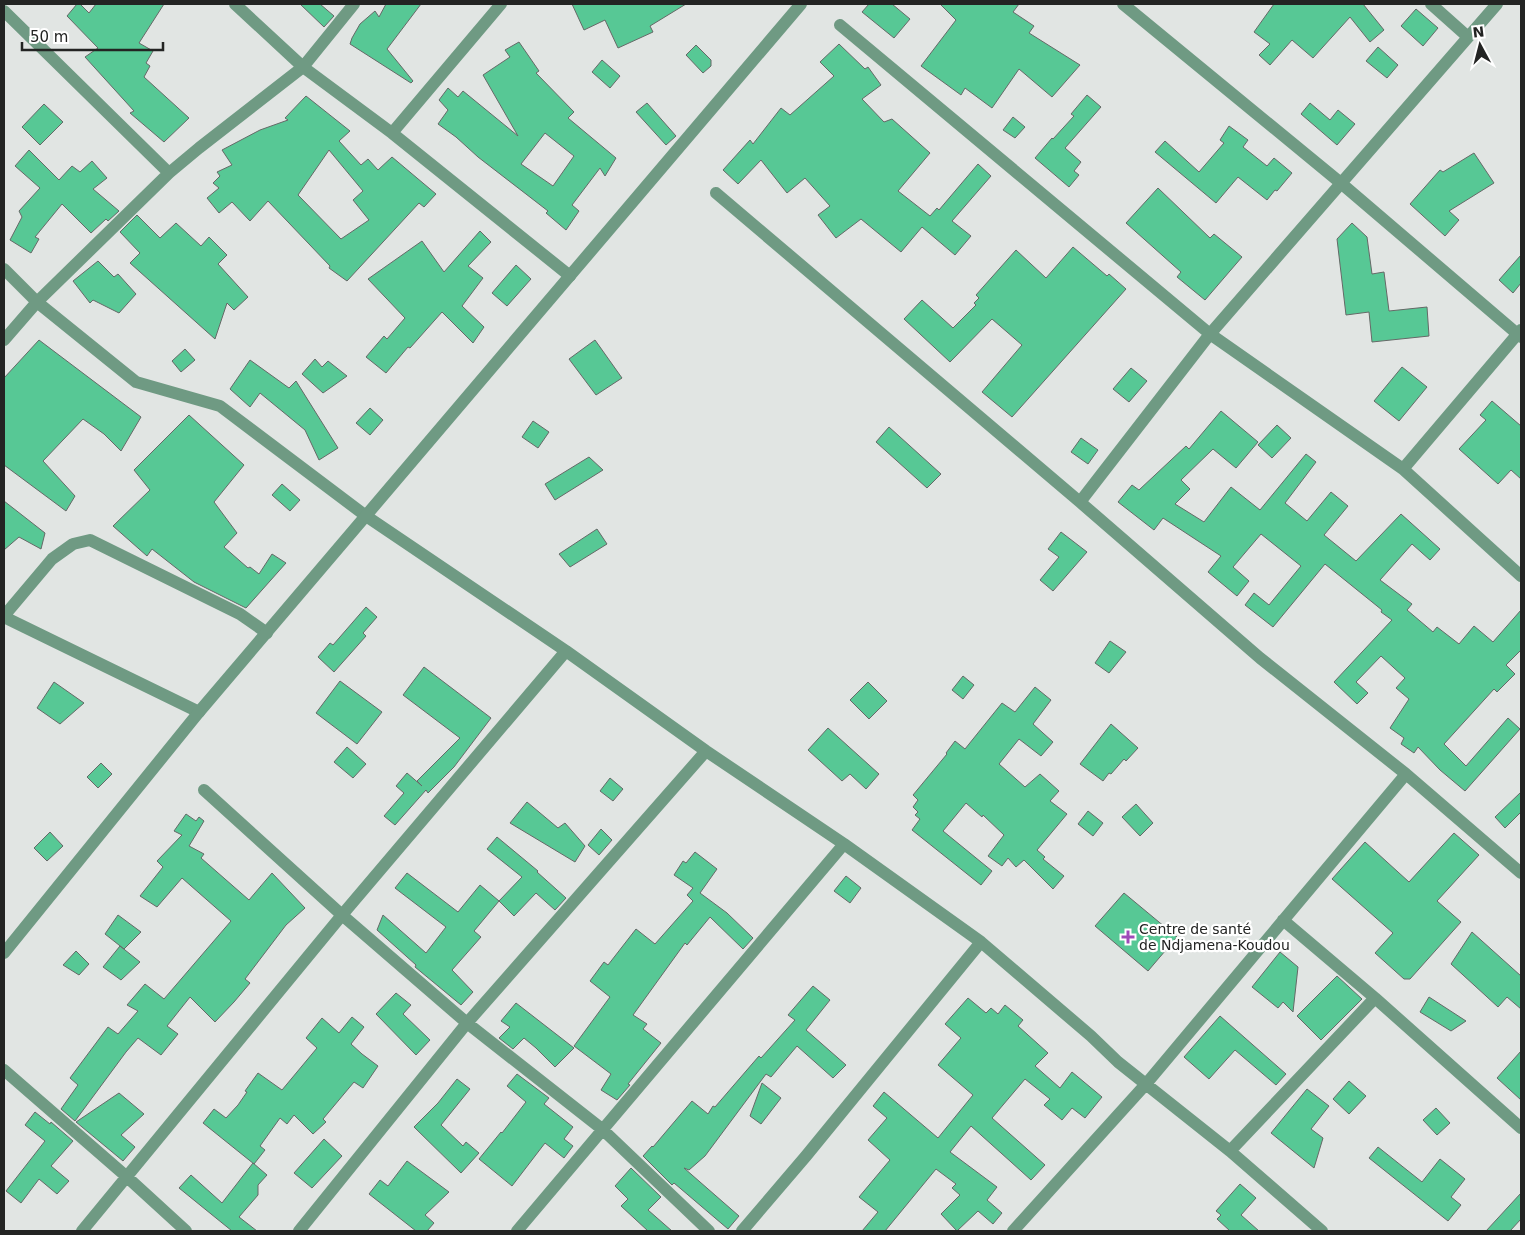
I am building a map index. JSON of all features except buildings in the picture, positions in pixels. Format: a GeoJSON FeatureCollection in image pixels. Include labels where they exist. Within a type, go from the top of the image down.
{"type":"FeatureCollection","features":[{"type":"Feature","properties":{"kind":"street"},"geometry":{"type":"LineString","coordinates":[[235,4],[303,67],[392,133],[570,276]]}},
{"type":"Feature","properties":{"kind":"street"},"geometry":{"type":"LineString","coordinates":[[4,340],[37,302],[169,173],[303,67],[354,4]]}},
{"type":"Feature","properties":{"kind":"street"},"geometry":{"type":"LineString","coordinates":[[392,133],[501,4]]}},
{"type":"Feature","properties":{"kind":"street"},"geometry":{"type":"LineString","coordinates":[[4,953],[200,712],[801,4]]}},
{"type":"Feature","properties":{"kind":"street"},"geometry":{"type":"LineString","coordinates":[[1123,4],[1342,184],[1520,334],[1403,470]]}},
{"type":"Feature","properties":{"kind":"street"},"geometry":{"type":"LineString","coordinates":[[1430,4],[1468,37]]}},
{"type":"Feature","properties":{"kind":"street"},"geometry":{"type":"LineString","coordinates":[[1080,502],[1210,334],[1497,4]]}},
{"type":"Feature","properties":{"kind":"street"},"geometry":{"type":"LineString","coordinates":[[4,11],[169,173]]}},
{"type":"Feature","properties":{"kind":"street"},"geometry":{"type":"LineString","coordinates":[[840,25],[1210,334],[1403,470],[1521,576]]}},
{"type":"Feature","properties":{"kind":"street"},"geometry":{"type":"LineString","coordinates":[[716,193],[1080,502],[1260,658],[1406,774],[1521,873]]}},
{"type":"Feature","properties":{"kind":"street"},"geometry":{"type":"LineString","coordinates":[[4,269],[37,302],[136,382],[220,406],[366,516],[566,651],[706,751],[844,844],[981,942],[1091,1036],[1118,1062],[1230,1151],[1314,1229]]}},
{"type":"Feature","properties":{"kind":"street"},"geometry":{"type":"LineString","coordinates":[[200,712],[4,616],[52,559],[73,544],[90,540],[240,614],[267,633]]}},
{"type":"Feature","properties":{"kind":"street"},"geometry":{"type":"LineString","coordinates":[[82,1231],[342,916],[566,651]]}},
{"type":"Feature","properties":{"kind":"street"},"geometry":{"type":"LineString","coordinates":[[299,1231],[467,1024],[706,751]]}},
{"type":"Feature","properties":{"kind":"street"},"geometry":{"type":"LineString","coordinates":[[1013,1231],[1146,1084],[1406,774]]}},
{"type":"Feature","properties":{"kind":"street"},"geometry":{"type":"LineString","coordinates":[[204,790],[342,916],[467,1024],[602,1129],[709,1231]]}},
{"type":"Feature","properties":{"kind":"street"},"geometry":{"type":"LineString","coordinates":[[517,1231],[844,844]]}},
{"type":"Feature","properties":{"kind":"street"},"geometry":{"type":"LineString","coordinates":[[1283,920],[1375,998],[1521,1128]]}},
{"type":"Feature","properties":{"kind":"street"},"geometry":{"type":"LineString","coordinates":[[742,1231],[806,1156],[981,942]]}},
{"type":"Feature","properties":{"kind":"street"},"geometry":{"type":"LineString","coordinates":[[1230,1151],[1375,998]]}},
{"type":"Feature","properties":{"kind":"street"},"geometry":{"type":"LineString","coordinates":[[4,1070],[186,1231]]}},
{"type":"Feature","properties":{"kind":"place","name":"Centre de santé de Ndjamena-Koudou"},"geometry":{"type":"Point","coordinates":[1128,937]}}]}
